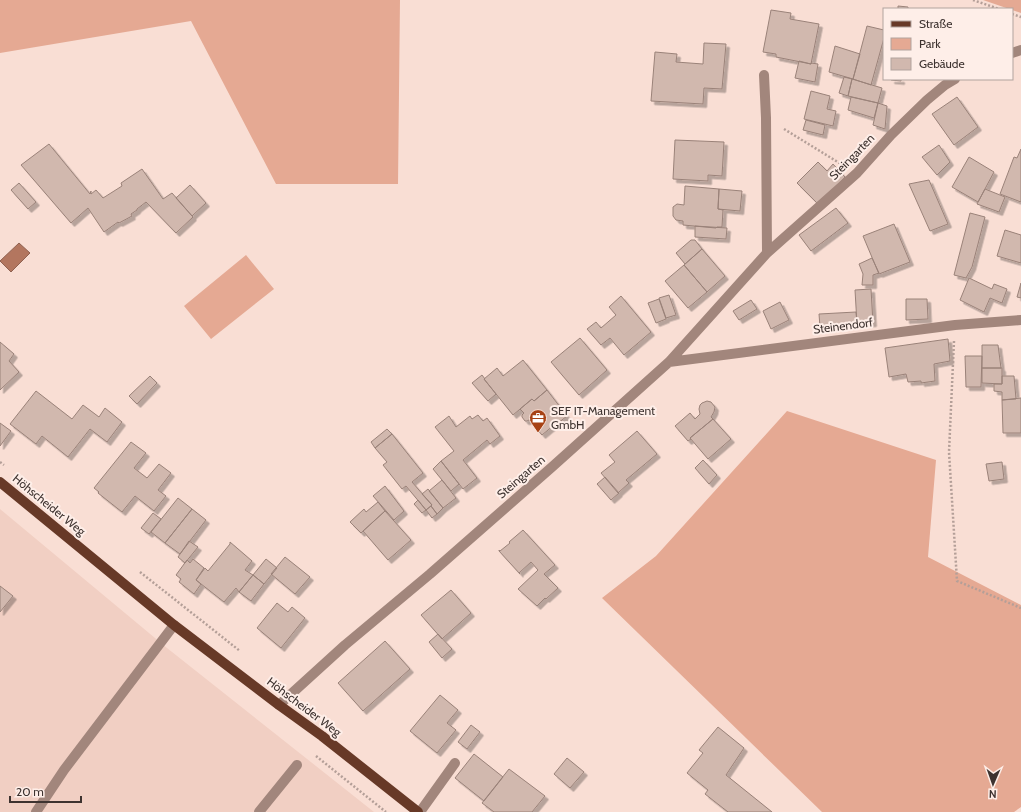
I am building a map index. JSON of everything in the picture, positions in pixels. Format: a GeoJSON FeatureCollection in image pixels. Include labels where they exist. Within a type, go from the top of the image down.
{"type":"FeatureCollection","features":[{"type":"Feature","properties":{"kind":"main road","name":"Höhscheider Weg"},"geometry":{"type":"LineString","coordinates":[[0,482],[174,625],[322,736],[419,812]]}},
{"type":"Feature","properties":{"kind":"street"},"geometry":{"type":"LineString","coordinates":[[764,76],[766,118],[767,253]]}},
{"type":"Feature","properties":{"kind":"street","name":"Steingarten"},"geometry":{"type":"LineString","coordinates":[[279,705],[344,645],[442,564],[669,362],[767,253],[857,173],[890,135],[927,100],[953,80]]}},
{"type":"Feature","properties":{"kind":"street","name":"Steinendorf"},"geometry":{"type":"LineString","coordinates":[[669,362],[955,325],[1021,320]]}},
{"type":"Feature","properties":{"kind":"street"},"geometry":{"type":"LineString","coordinates":[[36,812],[64,770],[174,625]]}},
{"type":"Feature","properties":{"kind":"street"},"geometry":{"type":"LineString","coordinates":[[419,812],[455,763]]}},
{"type":"Feature","properties":{"kind":"street"},"geometry":{"type":"LineString","coordinates":[[259,812],[297,765]]}},
{"type":"Feature","properties":{"kind":"path"},"geometry":{"type":"LineString","coordinates":[[973,0],[996,8]]}},
{"type":"Feature","properties":{"kind":"path"},"geometry":{"type":"LineString","coordinates":[[766,118],[857,173]]}},
{"type":"Feature","properties":{"kind":"path"},"geometry":{"type":"LineString","coordinates":[[955,325],[949,452],[957,581],[1021,608]]}},
{"type":"Feature","properties":{"kind":"path"},"geometry":{"type":"LineString","coordinates":[[0,462],[6,467]]}},
{"type":"Feature","properties":{"kind":"path"},"geometry":{"type":"LineString","coordinates":[[137,570],[242,653]]}},
{"type":"Feature","properties":{"kind":"shaded area"},"geometry":{"type":"Polygon","coordinates":[[[19,243],[30,253],[11,272],[0,261],[19,243]]]}},
{"type":"Feature","properties":{"kind":"shaded area"},"geometry":{"type":"Polygon","coordinates":[[[0,509],[167,648],[374,812],[0,812],[0,509]]]}},
{"type":"Feature","properties":{"kind":"green space"},"geometry":{"type":"Polygon","coordinates":[[[0,0],[400,0],[398,184],[276,184],[191,21],[0,53],[0,0]]]}},
{"type":"Feature","properties":{"kind":"green space"},"geometry":{"type":"Polygon","coordinates":[[[983,0],[1021,0],[1021,13],[1013,10],[1013,8],[1006,8],[983,0]]]}},
{"type":"Feature","properties":{"kind":"green space"},"geometry":{"type":"Polygon","coordinates":[[[246,255],[274,289],[211,339],[184,306],[246,255]]]}},
{"type":"Feature","properties":{"kind":"green space"},"geometry":{"type":"Polygon","coordinates":[[[787,411],[936,460],[928,557],[1021,605],[1021,807],[1014,812],[822,812],[602,598],[656,556],[787,411]]]}},
{"type":"Feature","properties":{"kind":"building"},"geometry":{"type":"Polygon","coordinates":[[[898,6],[908,7],[908,8],[898,8],[898,6]]]}},
{"type":"Feature","properties":{"kind":"building"},"geometry":{"type":"Polygon","coordinates":[[[771,10],[791,13],[790,19],[819,24],[811,64],[776,57],[776,54],[763,52],[771,10]]]}},
{"type":"Feature","properties":{"kind":"building"},"geometry":{"type":"Polygon","coordinates":[[[867,26],[883,30],[883,42],[871,85],[853,79],[867,26]]]}},
{"type":"Feature","properties":{"kind":"building"},"geometry":{"type":"Polygon","coordinates":[[[704,43],[726,44],[722,89],[704,88],[703,104],[651,101],[655,52],[677,54],[676,62],[703,64],[704,43]]]}},
{"type":"Feature","properties":{"kind":"building"},"geometry":{"type":"Polygon","coordinates":[[[835,46],[860,54],[853,79],[829,72],[835,46]]]}},
{"type":"Feature","properties":{"kind":"building"},"geometry":{"type":"Polygon","coordinates":[[[799,61],[818,64],[815,82],[795,78],[799,61]]]}},
{"type":"Feature","properties":{"kind":"building"},"geometry":{"type":"Polygon","coordinates":[[[844,77],[852,79],[848,96],[839,93],[844,77]]]}},
{"type":"Feature","properties":{"kind":"building"},"geometry":{"type":"Polygon","coordinates":[[[852,79],[882,88],[878,103],[848,96],[852,79]]]}},
{"type":"Feature","properties":{"kind":"building"},"geometry":{"type":"Polygon","coordinates":[[[811,91],[830,96],[827,109],[836,111],[833,126],[804,119],[811,91]]]}},
{"type":"Feature","properties":{"kind":"building"},"geometry":{"type":"Polygon","coordinates":[[[851,97],[878,103],[874,118],[848,110],[851,97]]]}},
{"type":"Feature","properties":{"kind":"building"},"geometry":{"type":"Polygon","coordinates":[[[957,97],[978,127],[954,145],[932,114],[957,97]]]}},
{"type":"Feature","properties":{"kind":"building"},"geometry":{"type":"Polygon","coordinates":[[[878,103],[887,106],[885,129],[873,125],[878,103]]]}},
{"type":"Feature","properties":{"kind":"building"},"geometry":{"type":"Polygon","coordinates":[[[806,120],[825,125],[823,135],[803,130],[806,120]]]}},
{"type":"Feature","properties":{"kind":"building"},"geometry":{"type":"Polygon","coordinates":[[[675,140],[724,142],[722,176],[708,175],[708,181],[673,179],[675,140]]]}},
{"type":"Feature","properties":{"kind":"building"},"geometry":{"type":"Polygon","coordinates":[[[49,144],[90,194],[91,191],[91,194],[96,190],[103,198],[122,186],[121,183],[142,169],[163,199],[172,193],[193,217],[176,233],[146,202],[131,214],[132,216],[119,223],[118,222],[104,232],[88,208],[71,223],[21,165],[49,144]]]}},
{"type":"Feature","properties":{"kind":"building"},"geometry":{"type":"Polygon","coordinates":[[[939,145],[950,162],[937,175],[922,157],[939,145]]]}},
{"type":"Feature","properties":{"kind":"building"},"geometry":{"type":"Polygon","coordinates":[[[1021,149],[1021,202],[1000,194],[1014,157],[1017,158],[1021,149]]]}},
{"type":"Feature","properties":{"kind":"building"},"geometry":{"type":"Polygon","coordinates":[[[969,157],[994,172],[978,202],[952,187],[969,157]]]}},
{"type":"Feature","properties":{"kind":"building"},"geometry":{"type":"Polygon","coordinates":[[[818,162],[827,171],[833,164],[845,177],[819,205],[797,183],[818,162]]]}},
{"type":"Feature","properties":{"kind":"building"},"geometry":{"type":"Polygon","coordinates":[[[929,180],[948,224],[930,231],[909,184],[929,180]]]}},
{"type":"Feature","properties":{"kind":"building"},"geometry":{"type":"Polygon","coordinates":[[[19,183],[36,202],[28,209],[11,190],[19,183]]]}},
{"type":"Feature","properties":{"kind":"building"},"geometry":{"type":"Polygon","coordinates":[[[190,185],[206,203],[192,216],[176,198],[190,185]]]}},
{"type":"Feature","properties":{"kind":"building"},"geometry":{"type":"Polygon","coordinates":[[[685,186],[719,189],[718,209],[723,210],[722,227],[716,228],[683,225],[683,221],[676,220],[673,216],[673,207],[677,204],[684,205],[685,186]]]}},
{"type":"Feature","properties":{"kind":"building"},"geometry":{"type":"Polygon","coordinates":[[[719,189],[742,191],[740,211],[718,209],[719,189]]]}},
{"type":"Feature","properties":{"kind":"building"},"geometry":{"type":"Polygon","coordinates":[[[985,189],[1005,197],[999,212],[977,204],[985,189]]]}},
{"type":"Feature","properties":{"kind":"building"},"geometry":{"type":"Polygon","coordinates":[[[836,208],[848,223],[811,251],[799,235],[836,208]]]}},
{"type":"Feature","properties":{"kind":"building"},"geometry":{"type":"Polygon","coordinates":[[[970,213],[985,217],[972,267],[966,278],[954,275],[970,213]]]}},
{"type":"Feature","properties":{"kind":"building"},"geometry":{"type":"Polygon","coordinates":[[[894,224],[910,262],[879,274],[863,236],[894,224]]]}},
{"type":"Feature","properties":{"kind":"building"},"geometry":{"type":"Polygon","coordinates":[[[695,226],[727,228],[726,239],[695,237],[695,226]]]}},
{"type":"Feature","properties":{"kind":"building"},"geometry":{"type":"Polygon","coordinates":[[[1005,230],[1021,235],[1021,263],[997,256],[1005,230]]]}},
{"type":"Feature","properties":{"kind":"building"},"geometry":{"type":"Polygon","coordinates":[[[691,240],[695,240],[702,249],[685,264],[676,253],[691,240]]]}},
{"type":"Feature","properties":{"kind":"building"},"geometry":{"type":"Polygon","coordinates":[[[702,249],[725,276],[707,292],[684,265],[702,249]]]}},
{"type":"Feature","properties":{"kind":"building"},"geometry":{"type":"Polygon","coordinates":[[[872,258],[879,273],[873,275],[873,285],[862,285],[863,274],[859,264],[872,258]]]}},
{"type":"Feature","properties":{"kind":"building"},"geometry":{"type":"Polygon","coordinates":[[[684,265],[707,292],[688,308],[665,281],[684,265]]]}},
{"type":"Feature","properties":{"kind":"building"},"geometry":{"type":"Polygon","coordinates":[[[969,278],[992,289],[994,284],[1007,289],[1002,303],[990,298],[984,312],[960,300],[969,278]]]}},
{"type":"Feature","properties":{"kind":"building"},"geometry":{"type":"Polygon","coordinates":[[[1021,283],[1021,298],[1017,297],[1021,283]]]}},
{"type":"Feature","properties":{"kind":"building"},"geometry":{"type":"Polygon","coordinates":[[[871,289],[873,323],[857,324],[855,290],[871,289]]]}},
{"type":"Feature","properties":{"kind":"building"},"geometry":{"type":"Polygon","coordinates":[[[669,295],[676,315],[666,318],[659,298],[669,295]]]}},
{"type":"Feature","properties":{"kind":"building"},"geometry":{"type":"Polygon","coordinates":[[[621,296],[651,332],[624,355],[610,338],[601,345],[587,329],[596,322],[601,328],[616,315],[609,307],[621,296]]]}},
{"type":"Feature","properties":{"kind":"building"},"geometry":{"type":"Polygon","coordinates":[[[659,299],[666,319],[656,323],[648,303],[659,299]]]}},
{"type":"Feature","properties":{"kind":"building"},"geometry":{"type":"Polygon","coordinates":[[[906,299],[927,299],[928,319],[906,320],[906,299]]]}},
{"type":"Feature","properties":{"kind":"building"},"geometry":{"type":"Polygon","coordinates":[[[751,300],[757,309],[739,320],[733,311],[751,300]]]}},
{"type":"Feature","properties":{"kind":"building"},"geometry":{"type":"Polygon","coordinates":[[[780,302],[789,320],[771,329],[763,311],[780,302]]]}},
{"type":"Feature","properties":{"kind":"building"},"geometry":{"type":"Polygon","coordinates":[[[856,312],[857,324],[820,327],[819,314],[856,312]]]}},
{"type":"Feature","properties":{"kind":"building"},"geometry":{"type":"Polygon","coordinates":[[[580,338],[607,370],[579,395],[551,362],[580,338]]]}},
{"type":"Feature","properties":{"kind":"building"},"geometry":{"type":"Polygon","coordinates":[[[948,339],[950,361],[934,364],[935,381],[921,383],[921,381],[908,382],[906,374],[889,377],[885,348],[948,339]]]}},
{"type":"Feature","properties":{"kind":"building"},"geometry":{"type":"Polygon","coordinates":[[[0,342],[14,354],[9,361],[19,372],[0,390],[0,342]]]}},
{"type":"Feature","properties":{"kind":"building"},"geometry":{"type":"Polygon","coordinates":[[[982,345],[998,345],[1001,368],[982,368],[982,345]]]}},
{"type":"Feature","properties":{"kind":"building"},"geometry":{"type":"Polygon","coordinates":[[[965,356],[982,356],[981,387],[966,387],[965,356]]]}},
{"type":"Feature","properties":{"kind":"building"},"geometry":{"type":"Polygon","coordinates":[[[523,360],[547,390],[534,401],[532,399],[513,415],[484,379],[497,368],[503,376],[523,360]]]}},
{"type":"Feature","properties":{"kind":"building"},"geometry":{"type":"Polygon","coordinates":[[[982,368],[1002,368],[1002,384],[982,383],[982,368]]]}},
{"type":"Feature","properties":{"kind":"building"},"geometry":{"type":"Polygon","coordinates":[[[482,375],[496,394],[488,401],[472,383],[482,375]]]}},
{"type":"Feature","properties":{"kind":"building"},"geometry":{"type":"Polygon","coordinates":[[[150,376],[157,383],[137,404],[129,396],[150,376]]]}},
{"type":"Feature","properties":{"kind":"building"},"geometry":{"type":"Polygon","coordinates":[[[1002,376],[1014,376],[1016,399],[1002,400],[1002,392],[994,391],[994,384],[1002,384],[1002,376]]]}},
{"type":"Feature","properties":{"kind":"building"},"geometry":{"type":"Polygon","coordinates":[[[547,390],[567,416],[557,424],[555,421],[553,423],[554,425],[542,435],[529,420],[525,421],[522,417],[524,413],[520,409],[532,399],[534,401],[547,390]]]}},
{"type":"Feature","properties":{"kind":"building"},"geometry":{"type":"Polygon","coordinates":[[[36,391],[72,419],[83,405],[99,417],[105,408],[122,422],[107,442],[90,429],[68,457],[42,436],[36,444],[10,424],[36,391]]]}},
{"type":"Feature","properties":{"kind":"building"},"geometry":{"type":"Polygon","coordinates":[[[1021,398],[1021,433],[1003,433],[1002,400],[1021,398]]]}},
{"type":"Feature","properties":{"kind":"building"},"geometry":{"type":"Polygon","coordinates":[[[707,401],[711,402],[715,407],[711,417],[713,419],[688,441],[675,426],[690,413],[695,419],[700,414],[700,405],[707,401]]]}},
{"type":"Feature","properties":{"kind":"building"},"geometry":{"type":"Polygon","coordinates":[[[478,415],[483,421],[487,418],[500,436],[490,444],[487,440],[463,460],[477,478],[463,489],[441,461],[454,451],[435,427],[449,416],[456,427],[470,416],[472,419],[478,415]]]}},
{"type":"Feature","properties":{"kind":"building"},"geometry":{"type":"Polygon","coordinates":[[[713,419],[731,439],[708,459],[690,438],[713,419]]]}},
{"type":"Feature","properties":{"kind":"building"},"geometry":{"type":"Polygon","coordinates":[[[0,423],[11,431],[0,446],[0,423]]]}},
{"type":"Feature","properties":{"kind":"building"},"geometry":{"type":"Polygon","coordinates":[[[387,429],[392,434],[375,448],[371,442],[387,429]]]}},
{"type":"Feature","properties":{"kind":"building"},"geometry":{"type":"Polygon","coordinates":[[[637,431],[657,454],[626,480],[629,483],[618,493],[601,473],[615,462],[609,455],[637,431]]]}},
{"type":"Feature","properties":{"kind":"building"},"geometry":{"type":"Polygon","coordinates":[[[392,434],[423,473],[412,482],[432,505],[426,510],[406,486],[402,489],[383,465],[387,462],[375,448],[392,434]]]}},
{"type":"Feature","properties":{"kind":"building"},"geometry":{"type":"Polygon","coordinates":[[[131,442],[146,453],[134,468],[147,478],[159,464],[171,473],[158,490],[166,496],[154,511],[135,496],[122,512],[94,488],[131,442]]]}},
{"type":"Feature","properties":{"kind":"building"},"geometry":{"type":"Polygon","coordinates":[[[703,460],[717,475],[709,484],[695,468],[703,460]]]}},
{"type":"Feature","properties":{"kind":"building"},"geometry":{"type":"Polygon","coordinates":[[[441,461],[459,484],[451,491],[433,469],[441,461]]]}},
{"type":"Feature","properties":{"kind":"building"},"geometry":{"type":"Polygon","coordinates":[[[1002,462],[1004,479],[989,481],[986,464],[1002,462]]]}},
{"type":"Feature","properties":{"kind":"building"},"geometry":{"type":"Polygon","coordinates":[[[605,477],[619,493],[611,500],[597,484],[605,477]]]}},
{"type":"Feature","properties":{"kind":"building"},"geometry":{"type":"Polygon","coordinates":[[[442,480],[456,498],[443,508],[429,491],[442,480]]]}},
{"type":"Feature","properties":{"kind":"building"},"geometry":{"type":"Polygon","coordinates":[[[385,486],[404,511],[394,520],[373,496],[385,486]]]}},
{"type":"Feature","properties":{"kind":"building"},"geometry":{"type":"Polygon","coordinates":[[[428,489],[443,508],[437,514],[431,506],[432,505],[422,494],[428,489]]]}},
{"type":"Feature","properties":{"kind":"building"},"geometry":{"type":"Polygon","coordinates":[[[178,498],[192,509],[165,543],[151,532],[178,498]]]}},
{"type":"Feature","properties":{"kind":"building"},"geometry":{"type":"Polygon","coordinates":[[[418,500],[426,510],[422,513],[414,504],[418,500]]]}},
{"type":"Feature","properties":{"kind":"building"},"geometry":{"type":"Polygon","coordinates":[[[378,502],[385,511],[361,533],[350,522],[364,509],[366,512],[378,502]]]}},
{"type":"Feature","properties":{"kind":"building"},"geometry":{"type":"Polygon","coordinates":[[[431,506],[437,514],[432,518],[426,510],[431,506]]]}},
{"type":"Feature","properties":{"kind":"building"},"geometry":{"type":"Polygon","coordinates":[[[192,509],[206,520],[180,554],[165,543],[192,509]]]}},
{"type":"Feature","properties":{"kind":"building"},"geometry":{"type":"Polygon","coordinates":[[[385,511],[411,540],[388,560],[363,531],[385,511]]]}},
{"type":"Feature","properties":{"kind":"building"},"geometry":{"type":"Polygon","coordinates":[[[153,513],[161,519],[149,534],[141,528],[153,513]]]}},
{"type":"Feature","properties":{"kind":"building"},"geometry":{"type":"Polygon","coordinates":[[[523,530],[555,565],[544,574],[558,588],[537,606],[518,589],[538,570],[531,562],[519,573],[499,550],[500,551],[510,543],[509,542],[523,530]]]}},
{"type":"Feature","properties":{"kind":"building"},"geometry":{"type":"Polygon","coordinates":[[[189,541],[198,547],[185,563],[178,557],[189,541]]]}},
{"type":"Feature","properties":{"kind":"building"},"geometry":{"type":"Polygon","coordinates":[[[230,542],[252,561],[245,570],[253,575],[239,592],[236,588],[224,602],[196,580],[205,568],[208,571],[230,544],[230,542]]]}},
{"type":"Feature","properties":{"kind":"building"},"geometry":{"type":"Polygon","coordinates":[[[285,557],[310,577],[295,594],[271,574],[285,557]]]}},
{"type":"Feature","properties":{"kind":"building"},"geometry":{"type":"Polygon","coordinates":[[[193,559],[204,568],[196,580],[201,584],[194,594],[179,582],[181,579],[176,575],[187,560],[190,563],[193,559]]]}},
{"type":"Feature","properties":{"kind":"building"},"geometry":{"type":"Polygon","coordinates":[[[266,559],[277,568],[264,584],[253,575],[266,559]]]}},
{"type":"Feature","properties":{"kind":"building"},"geometry":{"type":"Polygon","coordinates":[[[253,575],[264,584],[251,601],[239,592],[253,575]]]}},
{"type":"Feature","properties":{"kind":"building"},"geometry":{"type":"Polygon","coordinates":[[[0,586],[13,596],[0,612],[0,586]]]}},
{"type":"Feature","properties":{"kind":"building"},"geometry":{"type":"Polygon","coordinates":[[[451,590],[471,613],[442,639],[421,615],[451,590]]]}},
{"type":"Feature","properties":{"kind":"building"},"geometry":{"type":"Polygon","coordinates":[[[277,603],[288,612],[292,607],[305,618],[281,648],[257,628],[277,603]]]}},
{"type":"Feature","properties":{"kind":"building"},"geometry":{"type":"Polygon","coordinates":[[[438,634],[452,649],[442,658],[429,642],[438,634]]]}},
{"type":"Feature","properties":{"kind":"building"},"geometry":{"type":"Polygon","coordinates":[[[385,641],[410,669],[363,711],[338,683],[385,641]]]}},
{"type":"Feature","properties":{"kind":"building"},"geometry":{"type":"Polygon","coordinates":[[[440,695],[458,710],[447,723],[456,730],[437,753],[410,731],[440,695]]]}},
{"type":"Feature","properties":{"kind":"building"},"geometry":{"type":"Polygon","coordinates":[[[471,725],[480,732],[467,749],[458,742],[471,725]]]}},
{"type":"Feature","properties":{"kind":"building"},"geometry":{"type":"Polygon","coordinates":[[[718,727],[744,748],[726,775],[772,812],[728,812],[705,794],[708,790],[687,773],[703,753],[699,750],[718,727]]]}},
{"type":"Feature","properties":{"kind":"building"},"geometry":{"type":"Polygon","coordinates":[[[474,754],[503,777],[484,801],[455,778],[474,754]]]}},
{"type":"Feature","properties":{"kind":"building"},"geometry":{"type":"Polygon","coordinates":[[[567,758],[584,772],[570,788],[554,774],[567,758]]]}},
{"type":"Feature","properties":{"kind":"building"},"geometry":{"type":"Polygon","coordinates":[[[509,769],[545,796],[532,812],[494,812],[482,803],[509,769]]]}},
{"type":"Feature","properties":{"kind":"place","name":"SEF IT-Management GmbH"},"geometry":{"type":"Point","coordinates":[538,433]}}]}
